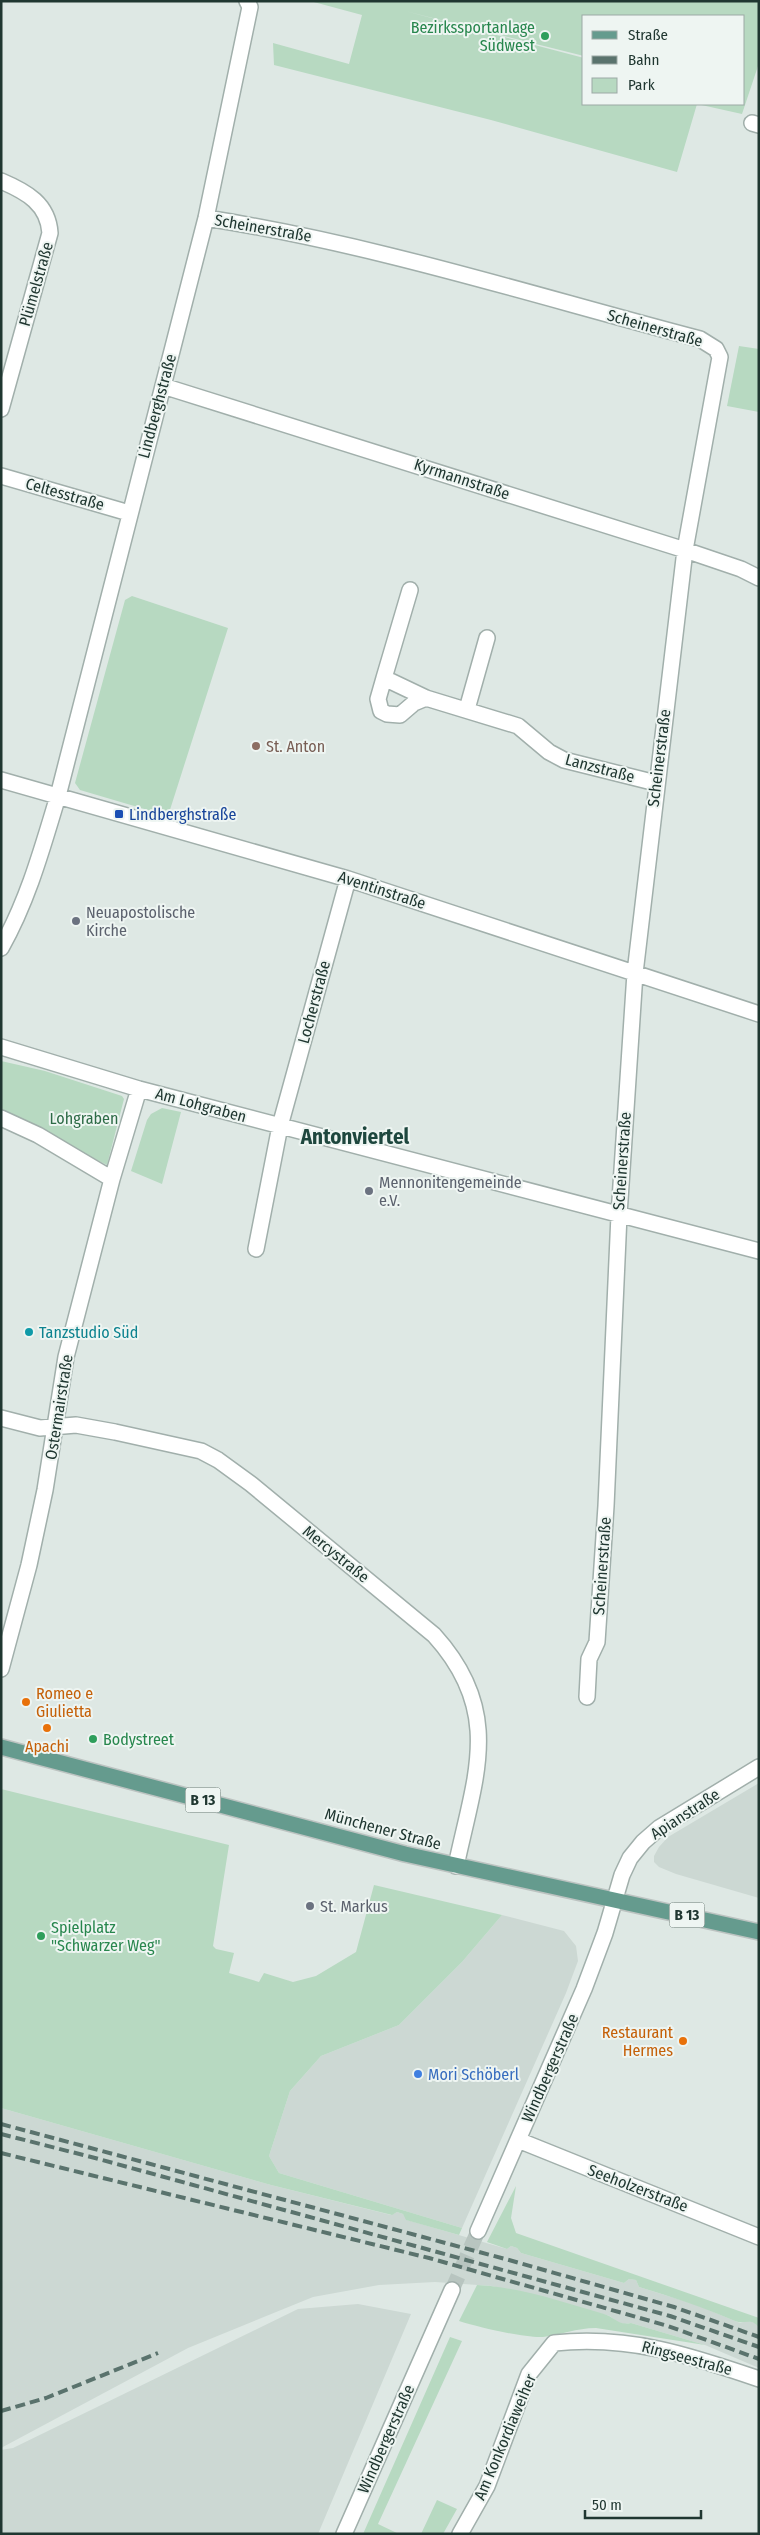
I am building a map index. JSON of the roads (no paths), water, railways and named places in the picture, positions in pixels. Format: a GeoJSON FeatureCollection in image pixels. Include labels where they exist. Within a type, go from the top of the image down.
{"type":"FeatureCollection","features":[{"type":"Feature","properties":{"kind":"main road","name":"Münchener Straße"},"geometry":{"type":"LineString","coordinates":[[1,1747],[456,1866],[759,1932]]}},
{"type":"Feature","properties":{"kind":"street","name":"Lindberghstraße"},"geometry":{"type":"LineString","coordinates":[[1,948],[16,920],[38,866],[58,796],[128,513],[206,218],[250,7],[247,1]]}},
{"type":"Feature","properties":{"kind":"street","name":"Plümelstraße"},"geometry":{"type":"LineString","coordinates":[[1,181],[25,193],[44,208],[49,220],[50,234],[1,409]]}},
{"type":"Feature","properties":{"kind":"street","name":"Scheinerstraße"},"geometry":{"type":"LineString","coordinates":[[206,218],[275,229],[343,243],[709,343],[716,349],[720,357],[685,550],[635,973],[618,1215],[606,1506],[596,1642],[589,1659],[588,1697]]}},
{"type":"Feature","properties":{"kind":"street","name":"Kyrmannstraße"},"geometry":{"type":"LineString","coordinates":[[163,386],[685,550],[741,569],[759,578]]}},
{"type":"Feature","properties":{"kind":"street","name":"Celtesstraße"},"geometry":{"type":"LineString","coordinates":[[1,476],[128,513]]}},
{"type":"Feature","properties":{"kind":"street"},"geometry":{"type":"LineString","coordinates":[[410,590],[378,699],[382,711],[387,714],[400,714],[414,702],[426,698]]}},
{"type":"Feature","properties":{"kind":"street"},"geometry":{"type":"LineString","coordinates":[[467,709],[487,638]]}},
{"type":"Feature","properties":{"kind":"street","name":"Lanzstraße"},"geometry":{"type":"LineString","coordinates":[[384,678],[426,698],[518,726],[549,752],[564,760],[656,783]]}},
{"type":"Feature","properties":{"kind":"street","name":"Aventinstraße"},"geometry":{"type":"LineString","coordinates":[[1,780],[348,879],[759,1014]]}},
{"type":"Feature","properties":{"kind":"street","name":"Locherstraße"},"geometry":{"type":"LineString","coordinates":[[280,1126],[348,879]]}},
{"type":"Feature","properties":{"kind":"street","name":"Am Lohgraben"},"geometry":{"type":"LineString","coordinates":[[1,1047],[139,1089],[759,1251]]}},
{"type":"Feature","properties":{"kind":"street","name":"Ostermairstraße"},"geometry":{"type":"LineString","coordinates":[[1,1669],[29,1565],[66,1357],[112,1179],[139,1089]]}},
{"type":"Feature","properties":{"kind":"street"},"geometry":{"type":"LineString","coordinates":[[1,1118],[38,1135],[112,1179]]}},
{"type":"Feature","properties":{"kind":"street"},"geometry":{"type":"LineString","coordinates":[[256,1249],[280,1126]]}},
{"type":"Feature","properties":{"kind":"street","name":"Mercystraße"},"geometry":{"type":"LineString","coordinates":[[1,1418],[40,1428],[76,1426],[201,1450],[218,1460],[427,1629],[445,1646],[469,1684],[479,1723],[477,1771],[456,1866]]}},
{"type":"Feature","properties":{"kind":"street","name":"Apianstraße"},"geometry":{"type":"LineString","coordinates":[[614,1901],[622,1875],[630,1858],[642,1842],[659,1828],[759,1767]]}},
{"type":"Feature","properties":{"kind":"street","name":"Windbergerstraße"},"geometry":{"type":"LineString","coordinates":[[478,2231],[584,1989],[614,1901]]}},
{"type":"Feature","properties":{"kind":"street","name":"Seeholzerstraße"},"geometry":{"type":"LineString","coordinates":[[518,2140],[759,2237]]}},
{"type":"Feature","properties":{"kind":"street","name":"Windbergerstraße"},"geometry":{"type":"LineString","coordinates":[[344,2534],[452,2290]]}},
{"type":"Feature","properties":{"kind":"street","name":"Ringseestraße"},"geometry":{"type":"LineString","coordinates":[[554,2343],[604,2341],[651,2346],[759,2379]]}},
{"type":"Feature","properties":{"kind":"street","name":"Am Konkordiaweiher"},"geometry":{"type":"LineString","coordinates":[[460,2534],[487,2486],[529,2374],[554,2343]]}},
{"type":"Feature","properties":{"kind":"tunnel"},"geometry":{"type":"LineString","coordinates":[[452,2290],[478,2231]]}},
{"type":"Feature","properties":{"kind":"railway"},"geometry":{"type":"LineString","coordinates":[[1,2124],[509,2260],[674,2307],[759,2337]]}},
{"type":"Feature","properties":{"kind":"railway"},"geometry":{"type":"LineString","coordinates":[[1,2134],[95,2158],[670,2316],[759,2347]]}},
{"type":"Feature","properties":{"kind":"railway"},"geometry":{"type":"LineString","coordinates":[[1,2153],[429,2258],[668,2326],[759,2359]]}},
{"type":"Feature","properties":{"kind":"railway"},"geometry":{"type":"LineString","coordinates":[[1,2411],[46,2398],[158,2353]]}},
{"type":"Feature","properties":{"kind":"place","name":"Bezirkssportanlage Südwest"},"geometry":{"type":"Point","coordinates":[545,36]}},
{"type":"Feature","properties":{"kind":"place","name":"St. Anton"},"geometry":{"type":"Point","coordinates":[256,746]}},
{"type":"Feature","properties":{"kind":"place","name":"Lindberghstraße"},"geometry":{"type":"Point","coordinates":[119,814]}},
{"type":"Feature","properties":{"kind":"place","name":"Neuapostolische Kirche"},"geometry":{"type":"Point","coordinates":[76,921]}},
{"type":"Feature","properties":{"kind":"place","name":"Mennonitengemeinde e.V."},"geometry":{"type":"Point","coordinates":[369,1191]}},
{"type":"Feature","properties":{"kind":"place","name":"Tanzstudio Süd"},"geometry":{"type":"Point","coordinates":[29,1332]}},
{"type":"Feature","properties":{"kind":"place","name":"Romeo e Giulietta"},"geometry":{"type":"Point","coordinates":[26,1702]}},
{"type":"Feature","properties":{"kind":"place","name":"Apachi"},"geometry":{"type":"Point","coordinates":[47,1728]}},
{"type":"Feature","properties":{"kind":"place","name":"Bodystreet"},"geometry":{"type":"Point","coordinates":[93,1739]}},
{"type":"Feature","properties":{"kind":"place","name":"St. Markus"},"geometry":{"type":"Point","coordinates":[310,1906]}},
{"type":"Feature","properties":{"kind":"place","name":"Spielplatz \"Schwarzer Weg\""},"geometry":{"type":"Point","coordinates":[41,1936]}},
{"type":"Feature","properties":{"kind":"place","name":"Restaurant Hermes"},"geometry":{"type":"Point","coordinates":[683,2041]}},
{"type":"Feature","properties":{"kind":"place","name":"Mori Schöberl"},"geometry":{"type":"Point","coordinates":[418,2074]}},
{"type":"Feature","properties":{"kind":"district","name":"Antonviertel"},"geometry":{"type":"Point","coordinates":[355,1137]}},
{"type":"Feature","properties":{"kind":"park label","name":"Lohgraben"},"geometry":{"type":"Point","coordinates":[84,1118]}}]}
